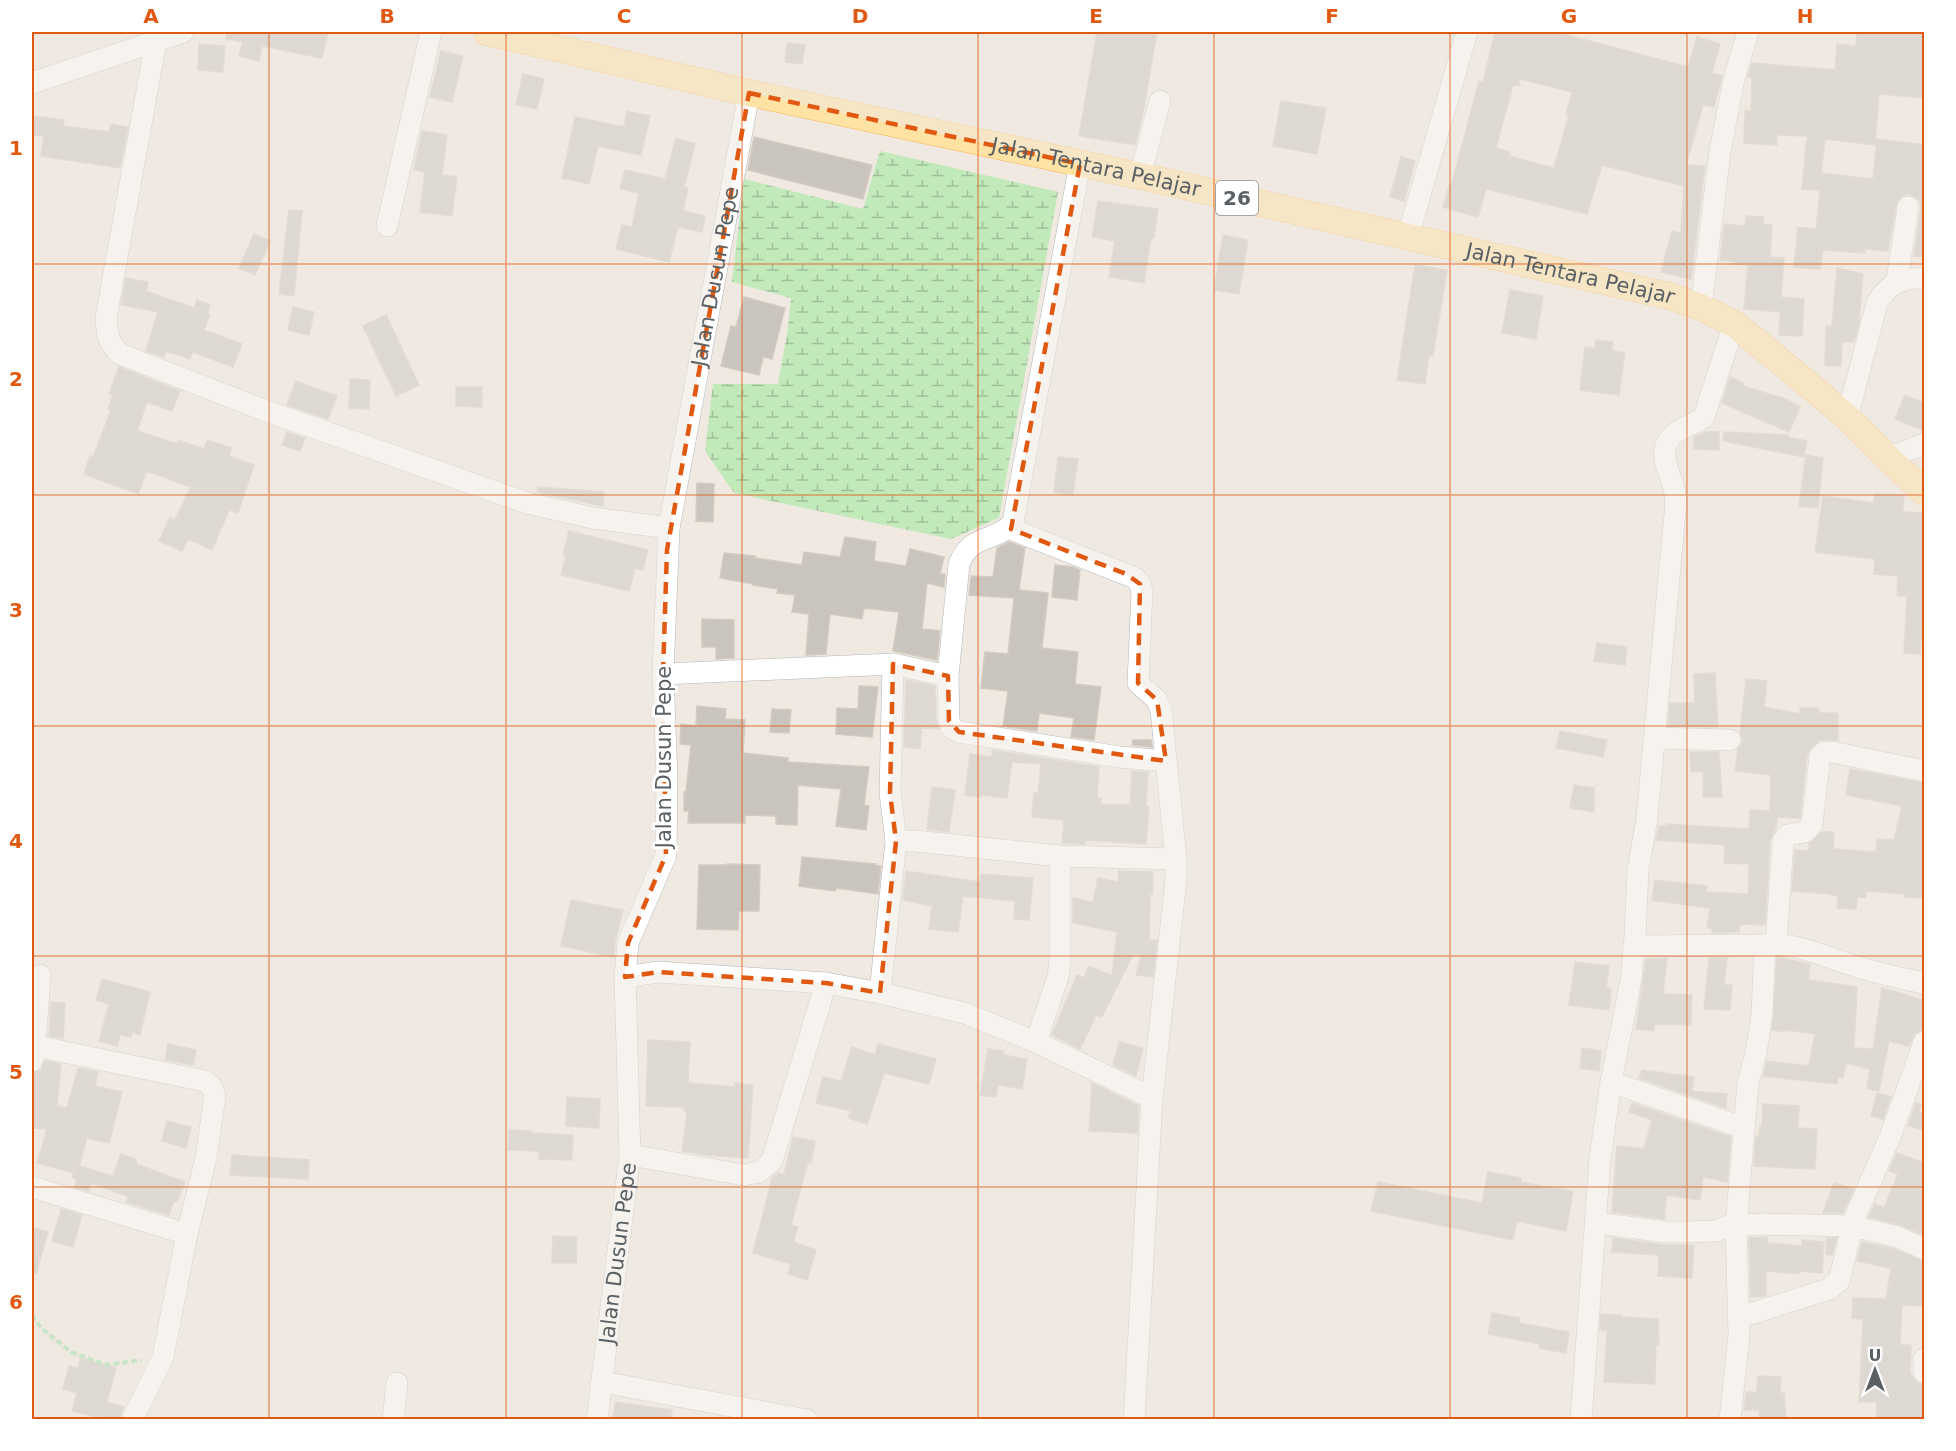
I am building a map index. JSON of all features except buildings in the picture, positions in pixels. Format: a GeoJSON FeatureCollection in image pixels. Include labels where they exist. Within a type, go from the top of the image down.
{"type":"FeatureCollection","features":[{"type":"Feature","properties":{"kind":"main road","name":"Jalan Tentara Pelajar"},"geometry":{"type":"LineString","coordinates":[[487,32],[749,93],[1140,176],[1669,296],[1701,307],[1734,324],[1846,416],[1924,492]]}},
{"type":"Feature","properties":{"kind":"street"},"geometry":{"type":"LineString","coordinates":[[32,83],[183,32]]}},
{"type":"Feature","properties":{"kind":"street"},"geometry":{"type":"LineString","coordinates":[[387,226],[431,32]]}},
{"type":"Feature","properties":{"kind":"street"},"geometry":{"type":"LineString","coordinates":[[1408,236],[1467,32]]}},
{"type":"Feature","properties":{"kind":"street"},"geometry":{"type":"LineString","coordinates":[[1701,307],[1719,151],[1734,79],[1748,32]]}},
{"type":"Feature","properties":{"kind":"street"},"geometry":{"type":"LineString","coordinates":[[156,41],[106,318],[109,341],[114,349],[120,354],[261,409],[527,503],[593,518],[669,528]]}},
{"type":"Feature","properties":{"kind":"street","name":"Jalan Dusun Pepe"},"geometry":{"type":"LineString","coordinates":[[597,1419],[630,1155],[625,976],[628,943],[666,855],[667,777],[663,674],[669,528],[749,93]]}},
{"type":"Feature","properties":{"kind":"street"},"geometry":{"type":"LineString","coordinates":[[1140,176],[1160,101]]}},
{"type":"Feature","properties":{"kind":"street"},"geometry":{"type":"LineString","coordinates":[[1080,164],[1012,522],[1008,528],[974,543],[963,555],[959,564],[948,676],[949,722],[952,728],[959,732],[1127,758],[1166,761]]}},
{"type":"Feature","properties":{"kind":"street"},"geometry":{"type":"LineString","coordinates":[[1897,281],[1908,207]]}},
{"type":"Feature","properties":{"kind":"street"},"geometry":{"type":"LineString","coordinates":[[1846,416],[1876,303],[1881,295],[1897,281],[1924,278]]}},
{"type":"Feature","properties":{"kind":"street"},"geometry":{"type":"LineString","coordinates":[[1581,1419],[1600,1158],[1611,1082],[1631,980],[1638,870],[1647,818],[1673,534],[1675,492],[1667,472],[1666,442],[1673,433],[1704,417],[1734,324]]}},
{"type":"Feature","properties":{"kind":"street"},"geometry":{"type":"LineString","coordinates":[[1888,458],[1924,444]]}},
{"type":"Feature","properties":{"kind":"street"},"geometry":{"type":"LineString","coordinates":[[1008,528],[1135,578],[1142,591],[1138,683],[1158,700],[1161,710],[1176,859],[1176,880],[1152,1098],[1134,1419]]}},
{"type":"Feature","properties":{"kind":"street"},"geometry":{"type":"LineString","coordinates":[[663,674],[893,664],[948,676]]}},
{"type":"Feature","properties":{"kind":"street"},"geometry":{"type":"LineString","coordinates":[[879,993],[896,841],[890,793],[893,664]]}},
{"type":"Feature","properties":{"kind":"street"},"geometry":{"type":"LineString","coordinates":[[1655,738],[1730,740]]}},
{"type":"Feature","properties":{"kind":"street"},"geometry":{"type":"LineString","coordinates":[[1730,1419],[1739,1335],[1736,1225],[1748,1083],[1756,1053],[1762,1014],[1783,842],[1787,835],[1805,832],[1812,824],[1820,756],[1823,753],[1832,752],[1924,771]]}},
{"type":"Feature","properties":{"kind":"street"},"geometry":{"type":"LineString","coordinates":[[896,841],[1060,856],[1176,859]]}},
{"type":"Feature","properties":{"kind":"street"},"geometry":{"type":"LineString","coordinates":[[1036,1042],[1058,977],[1060,856]]}},
{"type":"Feature","properties":{"kind":"street"},"geometry":{"type":"LineString","coordinates":[[1634,946],[1771,944],[1808,951],[1864,969],[1924,983]]}},
{"type":"Feature","properties":{"kind":"street"},"geometry":{"type":"LineString","coordinates":[[625,976],[657,972],[826,983],[879,993],[964,1013],[1036,1042],[1152,1098]]}},
{"type":"Feature","properties":{"kind":"street"},"geometry":{"type":"LineString","coordinates":[[40,975],[33,1053],[205,1082],[212,1087],[215,1096],[206,1158],[187,1234],[163,1357],[132,1419]]}},
{"type":"Feature","properties":{"kind":"street"},"geometry":{"type":"LineString","coordinates":[[630,1155],[744,1175],[759,1172],[772,1161],[826,983]]}},
{"type":"Feature","properties":{"kind":"street"},"geometry":{"type":"LineString","coordinates":[[1738,1318],[1829,1289],[1839,1281],[1852,1226],[1863,1195],[1890,1137],[1924,1042]]}},
{"type":"Feature","properties":{"kind":"street"},"geometry":{"type":"LineString","coordinates":[[1611,1082],[1744,1128]]}},
{"type":"Feature","properties":{"kind":"street"},"geometry":{"type":"LineString","coordinates":[[32,1187],[187,1234]]}},
{"type":"Feature","properties":{"kind":"street"},"geometry":{"type":"LineString","coordinates":[[1596,1223],[1666,1232],[1716,1231],[1723,1227],[1736,1225],[1852,1226],[1898,1237],[1924,1249]]}},
{"type":"Feature","properties":{"kind":"street"},"geometry":{"type":"LineString","coordinates":[[602,1382],[807,1419]]}},
{"type":"Feature","properties":{"kind":"street"},"geometry":{"type":"LineString","coordinates":[[393,1419],[397,1383]]}},
{"type":"Feature","properties":{"kind":"path"},"geometry":{"type":"LineString","coordinates":[[32,1315],[42,1329],[70,1352],[106,1365],[163,1357]]}},
{"type":"Feature","properties":{"kind":"highlighted area"},"geometry":{"type":"Polygon","coordinates":[[[749,93],[1080,164],[1011,529],[1126,574],[1140,584],[1138,683],[1157,700],[1166,761],[959,732],[949,721],[948,676],[893,664],[890,793],[896,841],[880,993],[826,983],[658,972],[625,977],[628,943],[666,855],[663,674],[667,550],[749,93]]]}},
{"type":"Feature","properties":{"kind":"green space"},"geometry":{"type":"Polygon","coordinates":[[[880,151],[1058,192],[999,518],[951,539],[734,493],[705,451],[713,384],[778,384],[788,328],[791,298],[732,282],[744,179],[863,209],[880,151]]]}}]}
